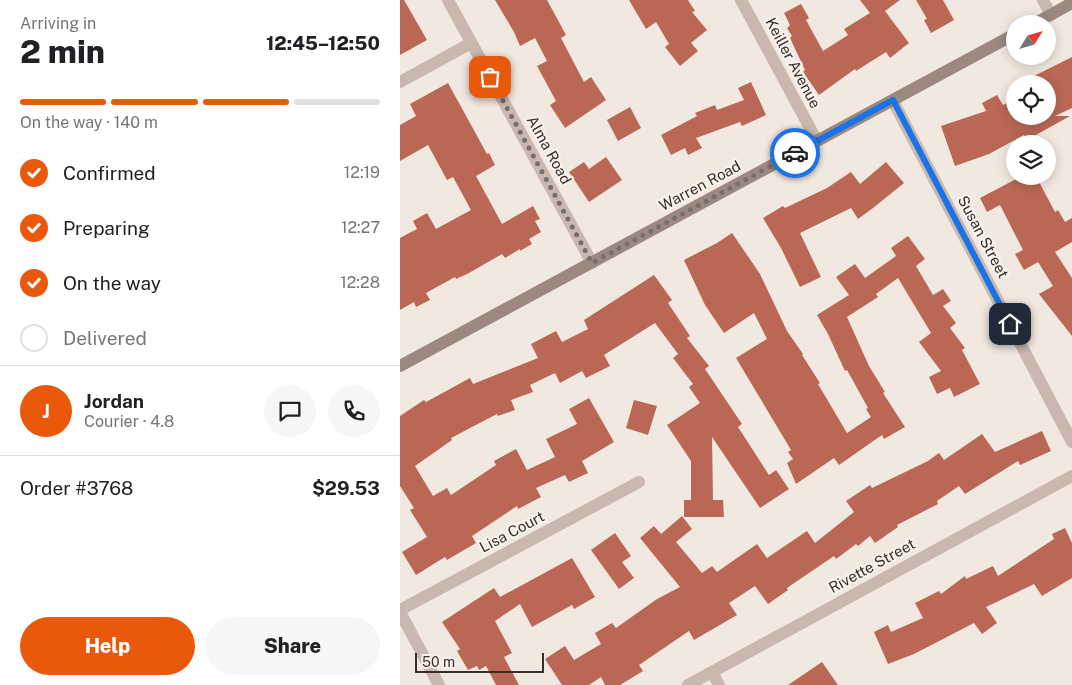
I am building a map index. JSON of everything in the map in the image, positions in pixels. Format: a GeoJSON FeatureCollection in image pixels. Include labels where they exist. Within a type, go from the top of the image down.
{"type":"FeatureCollection","features":[{"type":"Feature","properties":{"kind":"street","name":"Alma Road"},"geometry":{"type":"LineString","coordinates":[[448,0],[592,263]]}},
{"type":"Feature","properties":{"kind":"street","name":"Keiller Avenue"},"geometry":{"type":"LineString","coordinates":[[741,0],[817,141]]}},
{"type":"Feature","properties":{"kind":"street"},"geometry":{"type":"LineString","coordinates":[[1043,0],[1051,15],[1072,3]]}},
{"type":"Feature","properties":{"kind":"street","name":"Warren Road"},"geometry":{"type":"LineString","coordinates":[[400,366],[1006,39]]}},
{"type":"Feature","properties":{"kind":"street"},"geometry":{"type":"LineString","coordinates":[[400,82],[471,43]]}},
{"type":"Feature","properties":{"kind":"street","name":"Susan Street"},"geometry":{"type":"LineString","coordinates":[[893,100],[1072,442]]}},
{"type":"Feature","properties":{"kind":"street","name":"Rivette Street"},"geometry":{"type":"LineString","coordinates":[[688,685],[1072,476]]}},
{"type":"Feature","properties":{"kind":"street","name":"Lisa Court"},"geometry":{"type":"LineString","coordinates":[[400,611],[639,482]]}},
{"type":"Feature","properties":{"kind":"street"},"geometry":{"type":"LineString","coordinates":[[400,611],[439,685]]}},
{"type":"Feature","properties":{"kind":"street"},"geometry":{"type":"LineString","coordinates":[[712,672],[719,685]]}},
{"type":"Feature","properties":{"kind":"building"},"geometry":{"type":"Polygon","coordinates":[[[400,0],[404,0],[427,40],[400,55],[400,0]]]}},
{"type":"Feature","properties":{"kind":"building"},"geometry":{"type":"Polygon","coordinates":[[[495,0],[547,0],[566,35],[561,38],[584,82],[591,77],[606,100],[565,128],[550,105],[556,101],[537,66],[547,61],[535,38],[520,46],[495,0]]]}},
{"type":"Feature","properties":{"kind":"building"},"geometry":{"type":"Polygon","coordinates":[[[629,0],[688,0],[695,11],[692,12],[707,30],[691,43],[698,51],[680,66],[665,47],[669,44],[656,22],[646,29],[629,0]]]}},
{"type":"Feature","properties":{"kind":"building"},"geometry":{"type":"Polygon","coordinates":[[[860,0],[900,0],[885,11],[909,43],[890,58],[886,52],[856,71],[855,69],[819,95],[803,72],[805,70],[790,38],[792,36],[787,28],[790,25],[784,13],[801,4],[809,18],[806,20],[823,51],[848,35],[844,29],[870,13],[860,0]]]}},
{"type":"Feature","properties":{"kind":"building"},"geometry":{"type":"Polygon","coordinates":[[[916,0],[943,0],[954,20],[931,33],[924,20],[927,19],[916,0]]]}},
{"type":"Feature","properties":{"kind":"building"},"geometry":{"type":"Polygon","coordinates":[[[1072,57],[1072,108],[1056,116],[1056,75],[1036,75],[1072,57]]]}},
{"type":"Feature","properties":{"kind":"building"},"geometry":{"type":"Polygon","coordinates":[[[751,82],[766,115],[742,126],[740,122],[696,138],[702,148],[688,155],[685,148],[671,155],[661,135],[697,116],[695,113],[715,105],[717,110],[744,100],[738,88],[751,82]]]}},
{"type":"Feature","properties":{"kind":"building"},"geometry":{"type":"Polygon","coordinates":[[[448,83],[495,165],[476,176],[502,224],[533,206],[540,219],[535,221],[541,232],[529,239],[532,244],[520,251],[520,249],[505,258],[502,254],[469,273],[456,279],[455,277],[426,293],[430,300],[416,307],[414,302],[400,310],[400,238],[417,229],[413,221],[427,213],[436,229],[471,210],[453,177],[447,180],[428,145],[400,161],[400,125],[416,116],[410,104],[448,83]]]}},
{"type":"Feature","properties":{"kind":"building"},"geometry":{"type":"Polygon","coordinates":[[[997,95],[1003,105],[1006,104],[1006,125],[1054,125],[1036,135],[1006,135],[1006,145],[989,154],[955,166],[941,126],[986,111],[982,103],[997,95]]]}},
{"type":"Feature","properties":{"kind":"building"},"geometry":{"type":"Polygon","coordinates":[[[630,107],[641,128],[618,141],[607,120],[630,107]]]}},
{"type":"Feature","properties":{"kind":"building"},"geometry":{"type":"Polygon","coordinates":[[[1056,116],[1070,116],[1056,124],[1056,116]]]}},
{"type":"Feature","properties":{"kind":"building"},"geometry":{"type":"Polygon","coordinates":[[[606,157],[622,180],[589,202],[569,172],[584,162],[589,169],[606,157]]]}},
{"type":"Feature","properties":{"kind":"building"},"geometry":{"type":"Polygon","coordinates":[[[886,162],[904,183],[858,219],[851,208],[800,233],[821,277],[800,287],[781,248],[763,218],[783,206],[785,208],[827,188],[851,172],[860,184],[886,162]]]}},
{"type":"Feature","properties":{"kind":"building"},"geometry":{"type":"Polygon","coordinates":[[[1006,184],[1041,185],[1055,212],[1058,210],[1065,222],[1072,218],[1072,242],[1055,252],[1072,278],[1072,336],[1039,294],[1053,286],[1038,262],[1024,270],[1015,254],[1023,250],[1000,205],[987,212],[980,198],[1006,184]]]}},
{"type":"Feature","properties":{"kind":"building"},"geometry":{"type":"Polygon","coordinates":[[[732,233],[760,274],[787,331],[803,354],[847,433],[871,417],[866,409],[868,408],[847,370],[845,371],[817,315],[849,295],[836,277],[855,264],[865,278],[896,256],[891,248],[908,236],[925,259],[916,266],[933,295],[943,289],[951,301],[943,306],[956,323],[950,328],[965,348],[962,350],[980,384],[954,397],[950,388],[937,394],[929,377],[941,371],[919,342],[931,333],[898,278],[876,294],[878,297],[847,317],[869,366],[885,392],[883,393],[905,427],[884,439],[882,435],[839,465],[834,458],[796,484],[787,463],[793,459],[788,452],[791,450],[736,358],[767,339],[754,313],[724,333],[705,305],[684,260],[732,233]]]}},
{"type":"Feature","properties":{"kind":"building"},"geometry":{"type":"Polygon","coordinates":[[[654,275],[672,300],[668,303],[690,336],[687,338],[709,366],[705,369],[742,424],[738,427],[769,475],[776,470],[789,489],[760,508],[712,437],[713,500],[723,500],[724,517],[684,517],[684,500],[691,500],[691,461],[667,425],[700,403],[689,387],[693,384],[673,358],[678,354],[655,323],[604,355],[610,366],[586,378],[582,371],[560,383],[555,373],[530,385],[533,392],[511,400],[515,410],[498,416],[497,414],[451,438],[452,440],[415,466],[433,496],[447,488],[451,495],[496,465],[494,461],[516,449],[527,470],[555,457],[546,439],[577,424],[569,409],[589,398],[614,442],[582,461],[588,473],[569,482],[565,475],[536,488],[541,497],[518,509],[517,506],[472,536],[476,543],[447,560],[445,557],[416,575],[402,552],[427,537],[410,510],[414,508],[400,486],[400,416],[424,400],[426,402],[470,378],[473,384],[538,358],[531,344],[556,331],[562,342],[588,329],[584,320],[654,275]]]}},
{"type":"Feature","properties":{"kind":"building"},"geometry":{"type":"Polygon","coordinates":[[[634,400],[657,406],[648,435],[626,428],[634,400]]]}},
{"type":"Feature","properties":{"kind":"building"},"geometry":{"type":"Polygon","coordinates":[[[1042,431],[1051,451],[1020,465],[1018,461],[965,494],[959,486],[937,501],[938,504],[897,525],[898,527],[875,543],[870,536],[858,546],[856,544],[836,559],[834,556],[787,588],[788,590],[768,604],[755,586],[729,603],[737,615],[694,640],[689,631],[639,665],[643,671],[620,685],[605,685],[601,677],[589,685],[562,685],[545,659],[565,646],[574,660],[601,644],[595,633],[612,623],[616,628],[657,599],[680,587],[640,538],[654,526],[661,534],[682,516],[692,529],[676,542],[702,573],[712,566],[717,572],[757,544],[767,558],[807,531],[815,543],[854,512],[846,501],[870,485],[872,488],[928,461],[939,453],[944,460],[982,434],[995,452],[1042,431]]]}},
{"type":"Feature","properties":{"kind":"building"},"geometry":{"type":"Polygon","coordinates":[[[1065,528],[1072,543],[1072,578],[1042,596],[1034,584],[986,607],[997,623],[982,634],[974,623],[914,654],[888,664],[874,632],[888,625],[891,632],[923,618],[915,603],[939,591],[941,594],[965,576],[966,579],[993,566],[998,576],[1054,539],[1052,534],[1065,528]]]}},
{"type":"Feature","properties":{"kind":"building"},"geometry":{"type":"Polygon","coordinates":[[[615,533],[631,556],[622,562],[634,578],[619,589],[591,550],[615,533]]]}},
{"type":"Feature","properties":{"kind":"building"},"geometry":{"type":"Polygon","coordinates":[[[572,558],[595,597],[574,609],[572,605],[532,627],[520,604],[495,621],[512,653],[504,657],[519,685],[496,685],[486,666],[479,670],[477,666],[468,670],[457,651],[460,649],[442,622],[494,588],[500,597],[572,558]]]}},
{"type":"Feature","properties":{"kind":"building"},"geometry":{"type":"Polygon","coordinates":[[[822,662],[838,685],[788,685],[822,662]]]}},
{"type":"Feature","properties":{"kind":"way so far"},"geometry":{"type":"LineString","coordinates":[[490,77],[592,263],[795,153]]}},
{"type":"Feature","properties":{"kind":"route"},"geometry":{"type":"LineString","coordinates":[[795,153],[893,100],[1010,324]]}}]}
